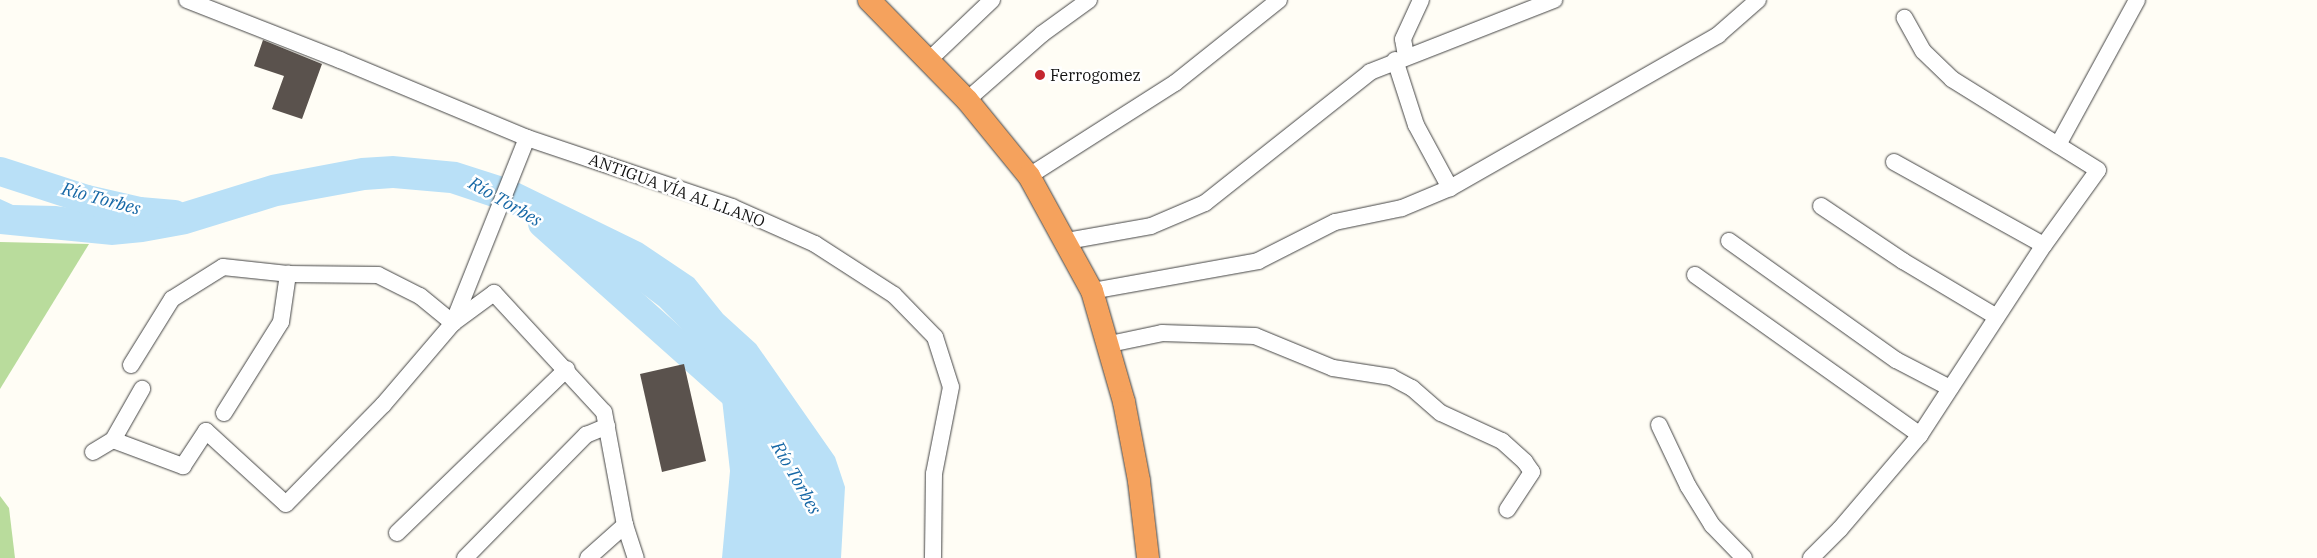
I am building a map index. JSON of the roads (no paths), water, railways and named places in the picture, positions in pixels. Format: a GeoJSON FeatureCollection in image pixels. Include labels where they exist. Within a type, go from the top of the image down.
{"type":"FeatureCollection","features":[{"type":"Feature","properties":{"kind":"highway"},"geometry":{"type":"LineString","coordinates":[[869,0],[967,100],[1029,176],[1067,241],[1092,291],[1110,344],[1139,481],[1148,558]]}},
{"type":"Feature","properties":{"kind":"street","name":"ANTIGUA VÍA AL LLANO"},"geometry":{"type":"LineString","coordinates":[[187,0],[340,60],[527,138],[706,198],[815,244],[894,295],[936,337],[951,387],[934,474],[933,558]]}},
{"type":"Feature","properties":{"kind":"street"},"geometry":{"type":"LineString","coordinates":[[929,60],[992,0]]}},
{"type":"Feature","properties":{"kind":"street"},"geometry":{"type":"LineString","coordinates":[[967,100],[1042,34],[1089,0]]}},
{"type":"Feature","properties":{"kind":"street"},"geometry":{"type":"LineString","coordinates":[[1029,176],[1175,83],[1279,0]]}},
{"type":"Feature","properties":{"kind":"street"},"geometry":{"type":"LineString","coordinates":[[1421,0],[1403,39],[1400,58],[1416,125],[1450,188]]}},
{"type":"Feature","properties":{"kind":"street"},"geometry":{"type":"LineString","coordinates":[[1067,241],[1151,226],[1205,203],[1348,87],[1370,72],[1400,58],[1554,0]]}},
{"type":"Feature","properties":{"kind":"street"},"geometry":{"type":"LineString","coordinates":[[1092,291],[1258,261],[1336,222],[1402,208],[1450,188],[1718,34],[1758,0]]}},
{"type":"Feature","properties":{"kind":"street"},"geometry":{"type":"LineString","coordinates":[[2058,145],[2137,0]]}},
{"type":"Feature","properties":{"kind":"street"},"geometry":{"type":"LineString","coordinates":[[1811,558],[1840,529],[1920,435],[2044,245],[2098,170],[1952,79],[1923,52],[1904,18]]}},
{"type":"Feature","properties":{"kind":"street"},"geometry":{"type":"LineString","coordinates":[[454,323],[527,138]]}},
{"type":"Feature","properties":{"kind":"street"},"geometry":{"type":"LineString","coordinates":[[1894,162],[2044,245]]}},
{"type":"Feature","properties":{"kind":"street"},"geometry":{"type":"LineString","coordinates":[[1821,206],[1903,261],[1997,318]]}},
{"type":"Feature","properties":{"kind":"street"},"geometry":{"type":"LineString","coordinates":[[1729,241],[1896,360],[1950,388]]}},
{"type":"Feature","properties":{"kind":"street"},"geometry":{"type":"LineString","coordinates":[[130,365],[172,299],[223,266],[288,274],[378,275],[420,296],[454,323]]}},
{"type":"Feature","properties":{"kind":"street"},"geometry":{"type":"LineString","coordinates":[[224,413],[281,322],[288,274]]}},
{"type":"Feature","properties":{"kind":"street"},"geometry":{"type":"LineString","coordinates":[[1695,276],[1920,435]]}},
{"type":"Feature","properties":{"kind":"street"},"geometry":{"type":"LineString","coordinates":[[113,440],[183,466],[206,431],[286,504],[384,405],[454,323],[494,293],[567,369],[604,412],[625,525],[636,558]]}},
{"type":"Feature","properties":{"kind":"street"},"geometry":{"type":"LineString","coordinates":[[1110,344],[1162,333],[1255,336],[1333,368],[1391,377],[1412,388],[1441,413],[1502,441],[1524,462],[1532,472],[1506,510]]}},
{"type":"Feature","properties":{"kind":"street"},"geometry":{"type":"LineString","coordinates":[[398,533],[567,369]]}},
{"type":"Feature","properties":{"kind":"street"},"geometry":{"type":"LineString","coordinates":[[93,452],[113,440],[142,389]]}},
{"type":"Feature","properties":{"kind":"street"},"geometry":{"type":"LineString","coordinates":[[1659,425],[1688,486],[1712,525],[1744,558]]}},
{"type":"Feature","properties":{"kind":"street"},"geometry":{"type":"LineString","coordinates":[[465,558],[586,435],[607,426]]}},
{"type":"Feature","properties":{"kind":"street"},"geometry":{"type":"LineString","coordinates":[[588,558],[625,525]]}},
{"type":"Feature","properties":{"kind":"water"},"geometry":{"type":"Polygon","coordinates":[[[393,156],[457,162],[513,180],[642,243],[694,278],[723,314],[756,344],[835,457],[845,487],[841,558],[722,558],[730,471],[722,399],[690,337],[659,306],[599,261],[544,229],[501,210],[450,193],[393,188],[365,190],[278,206],[187,234],[143,242],[112,245],[0,234],[0,199],[13,205],[56,206],[99,212],[140,210],[180,203],[271,175],[361,158],[393,156]]]}},
{"type":"Feature","properties":{"kind":"waterway","name":"Río Torbes"},"geometry":{"type":"LineString","coordinates":[[0,171],[86,199],[139,211],[174,214]]}},
{"type":"Feature","properties":{"kind":"waterway","name":"Río Torbes"},"geometry":{"type":"LineString","coordinates":[[542,223],[736,396]]}},
{"type":"Feature","properties":{"kind":"place","name":"Ferrogomez"},"geometry":{"type":"Point","coordinates":[1040,75]}}]}
